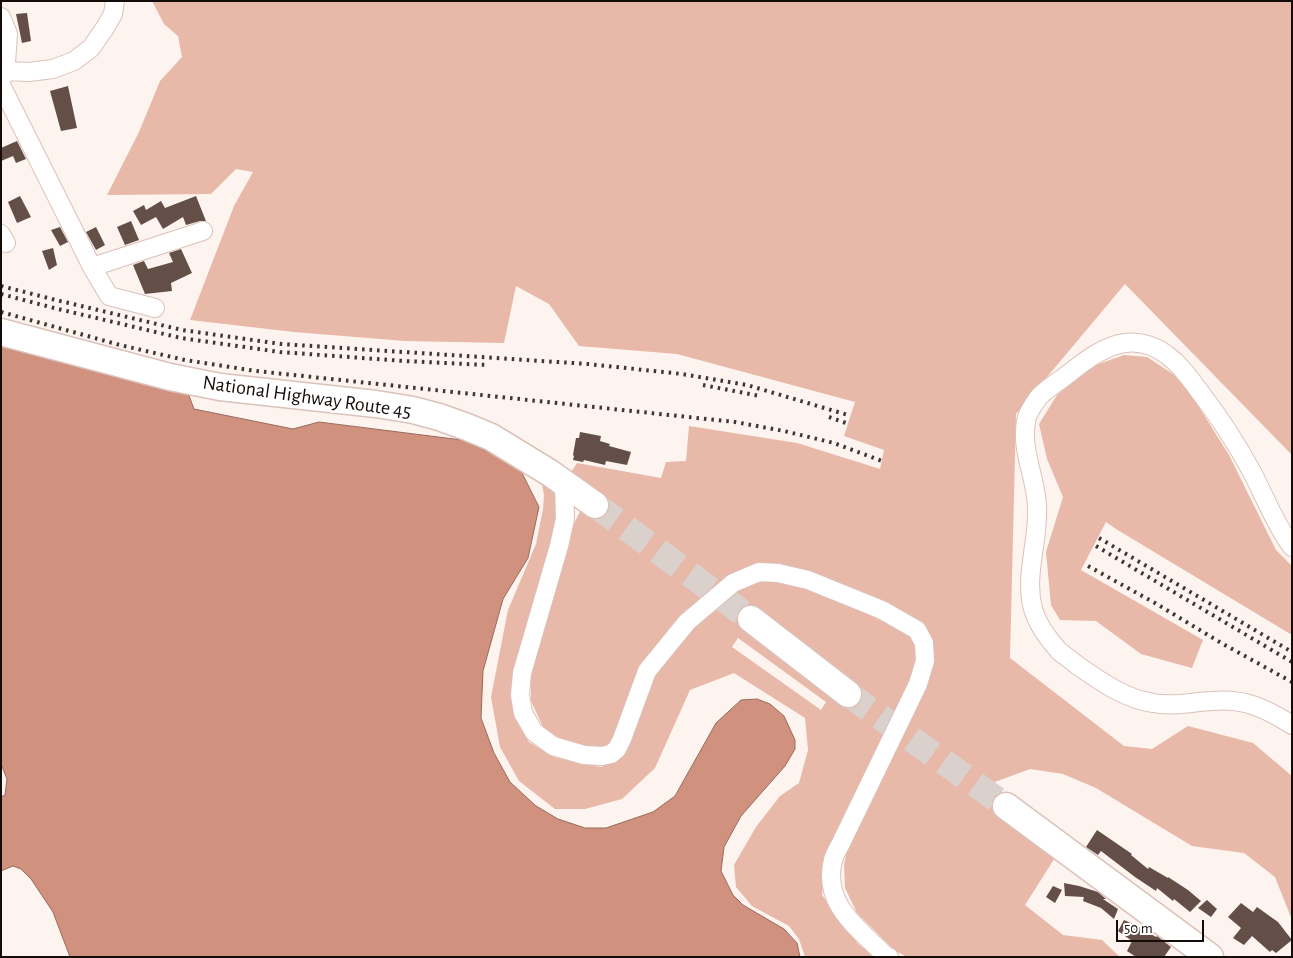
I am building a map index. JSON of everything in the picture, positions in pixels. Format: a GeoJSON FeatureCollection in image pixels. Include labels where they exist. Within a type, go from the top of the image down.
{"type":"FeatureCollection","features":[{"type":"Feature","properties":{"kind":"highway","name":"National Highway Route 45"},"geometry":{"type":"LineString","coordinates":[[1,332],[170,377],[212,385],[413,410],[467,427],[491,437],[550,472],[595,505]]}},
{"type":"Feature","properties":{"kind":"highway"},"geometry":{"type":"LineString","coordinates":[[751,619],[848,694]]}},
{"type":"Feature","properties":{"kind":"highway"},"geometry":{"type":"LineString","coordinates":[[1006,806],[1210,957]]}},
{"type":"Feature","properties":{"kind":"street"},"geometry":{"type":"LineString","coordinates":[[3,72],[53,70],[74,61],[91,48],[106,28],[113,14],[115,1]]}},
{"type":"Feature","properties":{"kind":"street"},"geometry":{"type":"LineString","coordinates":[[1,17],[8,34],[3,72],[92,267],[109,296],[155,308]]}},
{"type":"Feature","properties":{"kind":"street"},"geometry":{"type":"LineString","coordinates":[[92,267],[203,231]]}},
{"type":"Feature","properties":{"kind":"street"},"geometry":{"type":"LineString","coordinates":[[1292,548],[1282,534],[1244,458],[1213,410],[1177,363],[1155,347],[1128,342],[1107,349],[1077,367],[1047,390],[1039,397],[1028,414],[1025,438],[1037,506],[1030,592],[1033,609],[1039,624],[1048,638],[1061,653],[1092,676],[1120,692],[1138,699],[1153,704],[1171,705],[1214,700],[1244,702],[1259,706],[1292,725]]}},
{"type":"Feature","properties":{"kind":"street"},"geometry":{"type":"LineString","coordinates":[[564,483],[565,519],[560,546],[522,673],[520,695],[523,714],[534,732],[553,746],[584,754],[602,756],[611,754],[622,739],[647,671],[687,622],[733,583],[759,572],[778,573],[808,580],[882,610],[916,630],[924,643],[925,661],[918,684],[833,860],[832,878],[835,898],[844,914],[889,957]]}},
{"type":"Feature","properties":{"kind":"shaded area"},"geometry":{"type":"Polygon","coordinates":[[[152,1],[1292,1],[1292,455],[1125,284],[1016,414],[1010,658],[1124,746],[1152,749],[1188,726],[1253,743],[1292,776],[1292,920],[1275,877],[1244,853],[1192,846],[1096,788],[1063,774],[1030,769],[992,783],[997,811],[1056,856],[1025,905],[1063,935],[1102,940],[1120,957],[907,957],[894,950],[857,913],[845,888],[844,864],[848,847],[930,643],[780,566],[683,618],[609,746],[598,750],[562,740],[543,727],[531,701],[531,677],[569,533],[582,508],[568,477],[577,463],[661,478],[666,462],[686,461],[689,426],[797,443],[880,469],[884,450],[844,436],[855,402],[677,354],[579,346],[549,304],[516,286],[504,343],[405,341],[294,332],[190,320],[234,206],[253,172],[236,169],[211,194],[107,195],[139,132],[160,81],[182,57],[178,36],[164,24],[152,1]]]}},
{"type":"Feature","properties":{"kind":"shaded area"},"geometry":{"type":"Polygon","coordinates":[[[1,345],[188,393],[194,409],[293,429],[319,422],[462,440],[511,462],[521,471],[539,507],[528,558],[503,599],[483,671],[481,718],[494,753],[510,782],[536,806],[558,819],[585,828],[606,828],[653,812],[675,796],[716,723],[741,700],[757,699],[770,704],[784,716],[795,740],[795,749],[785,766],[741,816],[724,847],[721,871],[733,895],[743,905],[784,929],[797,943],[800,957],[70,957],[53,912],[31,879],[21,869],[13,866],[1,871],[1,797],[5,795],[7,779],[1,764],[1,345]]]}},
{"type":"Feature","properties":{"kind":"shaded area"},"geometry":{"type":"Polygon","coordinates":[[[1124,355],[1147,357],[1182,380],[1229,455],[1276,550],[1292,566],[1292,635],[1106,522],[1081,570],[1203,640],[1192,668],[1141,654],[1096,621],[1060,620],[1051,605],[1046,552],[1063,497],[1047,459],[1039,424],[1057,395],[1093,366],[1124,355]]]}},
{"type":"Feature","properties":{"kind":"shaded area"},"geometry":{"type":"Polygon","coordinates":[[[542,484],[556,494],[552,555],[514,679],[514,717],[529,742],[554,757],[601,767],[622,755],[652,675],[695,626],[735,590],[768,580],[808,589],[907,633],[919,644],[921,661],[825,871],[822,895],[858,944],[878,957],[805,957],[799,939],[789,926],[752,906],[736,887],[734,865],[756,827],[780,796],[799,783],[808,750],[805,718],[734,673],[690,690],[655,768],[622,799],[585,809],[555,809],[519,781],[500,747],[491,697],[508,610],[536,544],[544,495],[542,484]],[[738,638],[732,647],[821,710],[826,702],[738,638]]]}},
{"type":"Feature","properties":{"kind":"building"},"geometry":{"type":"Polygon","coordinates":[[[27,13],[31,41],[22,43],[16,14],[27,13]]]}},
{"type":"Feature","properties":{"kind":"building"},"geometry":{"type":"Polygon","coordinates":[[[68,86],[77,128],[61,131],[50,91],[68,86]]]}},
{"type":"Feature","properties":{"kind":"building"},"geometry":{"type":"Polygon","coordinates":[[[17,141],[26,159],[16,163],[13,156],[1,161],[1,148],[17,141]]]}},
{"type":"Feature","properties":{"kind":"building"},"geometry":{"type":"Polygon","coordinates":[[[20,196],[31,217],[17,223],[8,202],[20,196]]]}},
{"type":"Feature","properties":{"kind":"building"},"geometry":{"type":"Polygon","coordinates":[[[196,196],[206,221],[186,225],[183,217],[163,229],[156,217],[141,225],[133,211],[144,205],[146,210],[161,201],[165,208],[196,196]]]}},
{"type":"Feature","properties":{"kind":"building"},"geometry":{"type":"Polygon","coordinates":[[[131,221],[139,240],[125,245],[117,227],[131,221]]]}},
{"type":"Feature","properties":{"kind":"building"},"geometry":{"type":"Polygon","coordinates":[[[60,227],[68,242],[60,246],[51,230],[60,227]]]}},
{"type":"Feature","properties":{"kind":"building"},"geometry":{"type":"Polygon","coordinates":[[[96,227],[105,245],[96,250],[86,232],[96,227]]]}},
{"type":"Feature","properties":{"kind":"building"},"geometry":{"type":"Polygon","coordinates":[[[53,248],[57,265],[49,270],[42,251],[53,248]]]}},
{"type":"Feature","properties":{"kind":"building"},"geometry":{"type":"Polygon","coordinates":[[[181,249],[192,273],[171,283],[172,291],[145,294],[133,265],[144,261],[148,269],[173,262],[169,253],[181,249]]]}},
{"type":"Feature","properties":{"kind":"building"},"geometry":{"type":"Polygon","coordinates":[[[580,432],[601,436],[600,441],[610,444],[609,446],[631,452],[627,465],[606,461],[605,465],[584,460],[583,462],[573,460],[576,438],[579,438],[580,432]]]}},
{"type":"Feature","properties":{"kind":"building"},"geometry":{"type":"Polygon","coordinates":[[[1097,830],[1132,854],[1148,869],[1149,867],[1168,877],[1201,901],[1190,912],[1157,888],[1156,891],[1135,877],[1101,851],[1098,855],[1086,847],[1097,830]]]}},
{"type":"Feature","properties":{"kind":"building"},"geometry":{"type":"Polygon","coordinates":[[[1064,883],[1098,892],[1106,899],[1103,899],[1118,909],[1114,919],[1101,908],[1083,901],[1084,897],[1065,896],[1064,883]]]}},
{"type":"Feature","properties":{"kind":"building"},"geometry":{"type":"Polygon","coordinates":[[[1053,886],[1062,890],[1055,903],[1046,897],[1053,886]]]}},
{"type":"Feature","properties":{"kind":"building"},"geometry":{"type":"Polygon","coordinates":[[[1207,900],[1217,909],[1211,917],[1198,908],[1207,900]]]}},
{"type":"Feature","properties":{"kind":"building"},"geometry":{"type":"Polygon","coordinates":[[[1241,903],[1253,912],[1257,907],[1278,922],[1292,940],[1276,953],[1272,950],[1270,952],[1252,936],[1244,945],[1233,938],[1241,928],[1228,917],[1241,903]]]}},
{"type":"Feature","properties":{"kind":"building"},"geometry":{"type":"Polygon","coordinates":[[[1124,920],[1157,936],[1171,947],[1164,957],[1136,957],[1127,951],[1132,941],[1118,931],[1124,920]]]}},
{"type":"Feature","properties":{"kind":"tunnel"},"geometry":{"type":"LineString","coordinates":[[595,505],[751,619]]}},
{"type":"Feature","properties":{"kind":"tunnel"},"geometry":{"type":"LineString","coordinates":[[848,694],[1006,806]]}},
{"type":"Feature","properties":{"kind":"railway"},"geometry":{"type":"LineString","coordinates":[[1,286],[182,330],[281,344],[588,364],[682,374],[747,385],[848,415]]}},
{"type":"Feature","properties":{"kind":"railway"},"geometry":{"type":"LineString","coordinates":[[1,294],[181,338],[280,352],[487,365]]}},
{"type":"Feature","properties":{"kind":"railway"},"geometry":{"type":"LineString","coordinates":[[1,312],[120,345],[185,360],[256,371],[735,422],[834,443],[882,461]]}},
{"type":"Feature","properties":{"kind":"railway"},"geometry":{"type":"LineString","coordinates":[[703,385],[760,396]]}},
{"type":"Feature","properties":{"kind":"railway"},"geometry":{"type":"LineString","coordinates":[[829,417],[846,423]]}},
{"type":"Feature","properties":{"kind":"railway"},"geometry":{"type":"LineString","coordinates":[[1099,538],[1292,652]]}},
{"type":"Feature","properties":{"kind":"railway"},"geometry":{"type":"LineString","coordinates":[[1096,546],[1292,662]]}},
{"type":"Feature","properties":{"kind":"railway"},"geometry":{"type":"LineString","coordinates":[[1088,566],[1292,682]]}}]}
